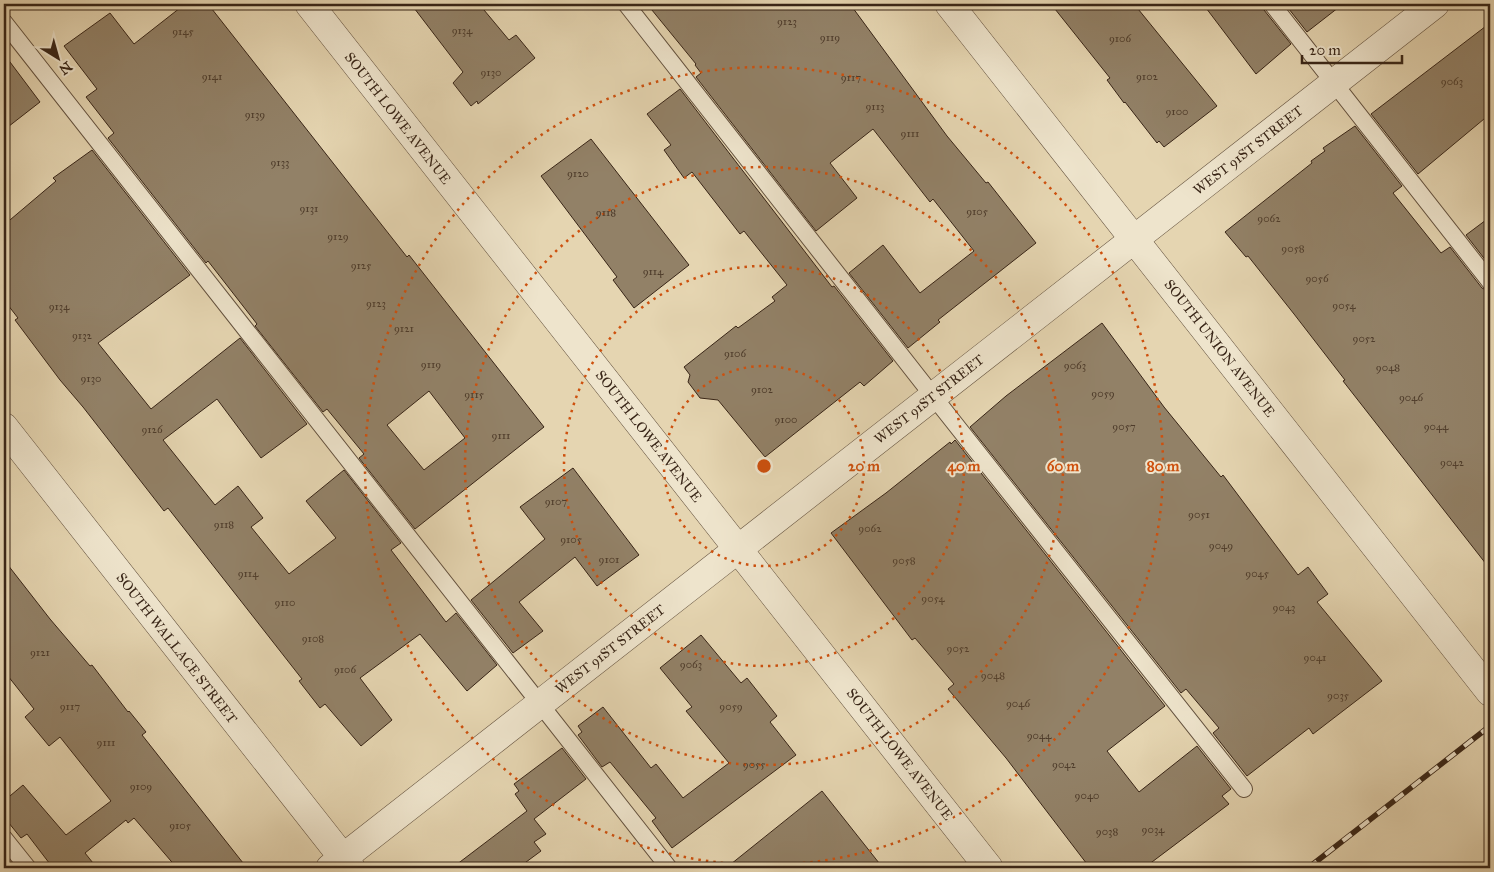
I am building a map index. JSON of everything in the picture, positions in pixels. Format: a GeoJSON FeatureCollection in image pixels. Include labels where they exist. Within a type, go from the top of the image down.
{"type":"FeatureCollection","features":[{"type":"Feature","properties":{"kind":"street","name":"SOUTH LOWE AVENUE"},"geometry":{"type":"LineString","coordinates":[[308,4],[989,868]]}},
{"type":"Feature","properties":{"kind":"street","name":"SOUTH UNION AVENUE"},"geometry":{"type":"LineString","coordinates":[[949,4],[1490,692]]}},
{"type":"Feature","properties":{"kind":"street","name":"WEST 91ST STREET"},"geometry":{"type":"LineString","coordinates":[[341,865],[540,704],[1435,4]]}},
{"type":"Feature","properties":{"kind":"street","name":"SOUTH WALLACE STREET"},"geometry":{"type":"LineString","coordinates":[[4,427],[341,865]]}},
{"type":"Feature","properties":{"kind":"lane"},"geometry":{"type":"LineString","coordinates":[[626,4],[1244,789]]}},
{"type":"Feature","properties":{"kind":"lane"},"geometry":{"type":"LineString","coordinates":[[1272,4],[1490,282]]}},
{"type":"Feature","properties":{"kind":"lane"},"geometry":{"type":"LineString","coordinates":[[4,22],[669,868]]}},
{"type":"Feature","properties":{"kind":"lane"},"geometry":{"type":"LineString","coordinates":[[4,838],[28,868]]}},
{"type":"Feature","properties":{"kind":"building"},"geometry":{"type":"Polygon","coordinates":[[[185,4],[208,4],[407,257],[409,255],[544,427],[415,529],[359,458],[364,454],[327,409],[323,412],[255,326],[257,324],[208,261],[206,263],[108,138],[114,133],[86,97],[97,89],[64,46],[110,13],[134,44],[185,4]],[[429,391],[387,425],[424,470],[465,438],[429,391]]]}},
{"type":"Feature","properties":{"kind":"building"},"geometry":{"type":"Polygon","coordinates":[[[411,4],[479,4],[509,40],[516,35],[535,58],[478,104],[477,101],[471,106],[453,83],[463,72],[411,4]]]}},
{"type":"Feature","properties":{"kind":"building"},"geometry":{"type":"Polygon","coordinates":[[[647,4],[850,4],[947,136],[986,183],[988,182],[1036,243],[938,320],[940,322],[908,348],[849,273],[883,245],[920,293],[974,251],[933,199],[930,202],[873,129],[830,163],[857,198],[816,231],[696,77],[701,73],[696,64],[647,4]]]}},
{"type":"Feature","properties":{"kind":"building"},"geometry":{"type":"Polygon","coordinates":[[[1051,4],[1134,4],[1217,106],[1164,147],[1159,141],[1157,143],[1107,80],[1110,78],[1051,4]]]}},
{"type":"Feature","properties":{"kind":"building"},"geometry":{"type":"Polygon","coordinates":[[[1203,4],[1262,4],[1264,10],[1291,44],[1256,74],[1203,4]]]}},
{"type":"Feature","properties":{"kind":"building"},"geometry":{"type":"Polygon","coordinates":[[[1285,4],[1343,4],[1307,32],[1285,4]]]}},
{"type":"Feature","properties":{"kind":"building"},"geometry":{"type":"Polygon","coordinates":[[[1490,23],[1490,114],[1418,174],[1371,114],[1490,23]]]}},
{"type":"Feature","properties":{"kind":"building"},"geometry":{"type":"Polygon","coordinates":[[[4,54],[40,102],[4,130],[4,54]]]}},
{"type":"Feature","properties":{"kind":"building"},"geometry":{"type":"Polygon","coordinates":[[[680,89],[832,287],[834,286],[893,361],[864,386],[860,382],[765,457],[718,400],[700,398],[688,382],[690,375],[684,367],[736,326],[738,328],[775,301],[772,297],[787,285],[744,231],[740,234],[692,172],[684,178],[664,150],[671,145],[647,114],[680,89]]]}},
{"type":"Feature","properties":{"kind":"building"},"geometry":{"type":"Polygon","coordinates":[[[1355,126],[1402,186],[1393,193],[1441,253],[1450,247],[1482,288],[1490,292],[1490,569],[1343,381],[1345,380],[1294,314],[1248,256],[1246,257],[1225,232],[1312,163],[1311,161],[1325,151],[1323,148],[1355,126]]]}},
{"type":"Feature","properties":{"kind":"building"},"geometry":{"type":"Polygon","coordinates":[[[591,139],[689,265],[634,308],[613,280],[617,277],[541,176],[591,139]]]}},
{"type":"Feature","properties":{"kind":"building"},"geometry":{"type":"Polygon","coordinates":[[[92,150],[190,275],[98,343],[151,409],[240,338],[307,424],[261,458],[217,399],[163,440],[215,505],[238,486],[263,518],[251,527],[289,574],[336,538],[306,501],[344,470],[401,543],[391,550],[446,622],[456,613],[497,665],[467,691],[420,634],[360,678],[392,720],[361,746],[325,704],[320,708],[299,681],[302,679],[168,508],[164,511],[15,320],[18,318],[4,300],[4,225],[56,181],[53,178],[92,150]]]}},
{"type":"Feature","properties":{"kind":"building"},"geometry":{"type":"Polygon","coordinates":[[[1490,217],[1490,266],[1466,235],[1490,217]]]}},
{"type":"Feature","properties":{"kind":"building"},"geometry":{"type":"Polygon","coordinates":[[[1102,323],[1164,407],[1221,477],[1223,475],[1298,575],[1308,567],[1328,594],[1317,602],[1382,681],[1313,734],[1309,728],[1247,776],[1213,733],[1219,728],[1186,689],[1181,693],[970,427],[1006,396],[1102,323]]]}},
{"type":"Feature","properties":{"kind":"building"},"geometry":{"type":"Polygon","coordinates":[[[955,440],[1165,706],[1107,751],[1139,792],[1197,746],[1231,789],[1222,796],[1229,804],[1144,868],[1090,868],[1006,758],[948,689],[954,684],[915,638],[912,640],[831,533],[955,440]]]}},
{"type":"Feature","properties":{"kind":"building"},"geometry":{"type":"Polygon","coordinates":[[[573,468],[639,555],[597,586],[575,557],[519,602],[543,631],[513,653],[471,600],[545,539],[520,507],[573,468]]]}},
{"type":"Feature","properties":{"kind":"building"},"geometry":{"type":"Polygon","coordinates":[[[4,560],[50,619],[90,666],[92,665],[146,732],[142,735],[247,868],[177,868],[134,818],[128,823],[126,820],[85,853],[97,868],[53,868],[27,834],[21,838],[4,817],[4,801],[23,785],[66,835],[111,801],[60,737],[49,746],[25,717],[34,709],[4,671],[4,560]]]}},
{"type":"Feature","properties":{"kind":"building"},"geometry":{"type":"Polygon","coordinates":[[[701,635],[741,683],[747,678],[777,716],[770,722],[796,755],[672,848],[652,821],[656,818],[610,762],[602,767],[578,735],[582,732],[578,726],[603,707],[651,768],[656,764],[683,798],[729,763],[686,711],[692,707],[660,668],[701,635]]]}},
{"type":"Feature","properties":{"kind":"building"},"geometry":{"type":"Polygon","coordinates":[[[562,748],[586,779],[534,819],[546,834],[534,842],[541,851],[518,868],[452,868],[527,811],[515,794],[519,791],[514,784],[562,748]]]}},
{"type":"Feature","properties":{"kind":"building"},"geometry":{"type":"Polygon","coordinates":[[[822,791],[883,868],[726,868],[822,791]]]}},
{"type":"Feature","properties":{"kind":"railway"},"geometry":{"type":"LineString","coordinates":[[1308,868],[1490,726]]}}]}
